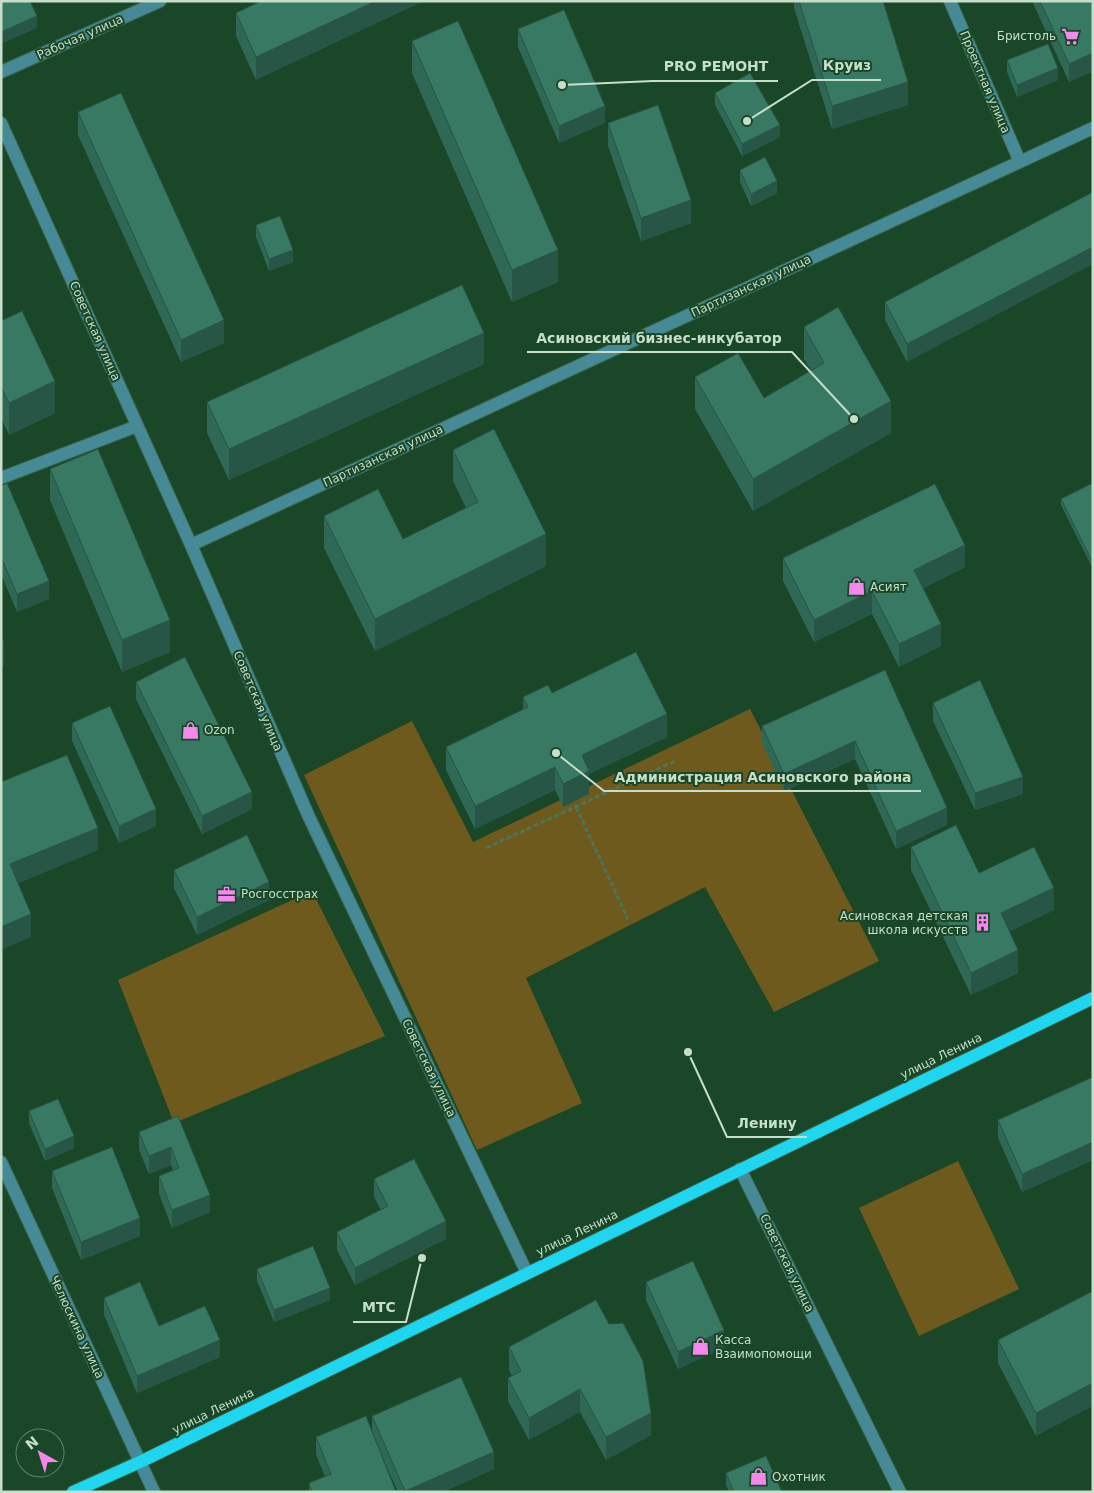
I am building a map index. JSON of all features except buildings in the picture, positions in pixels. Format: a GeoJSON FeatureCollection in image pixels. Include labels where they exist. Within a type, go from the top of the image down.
{"type":"FeatureCollection","features":[{"type":"Feature","properties":{"kind":"main road","name":"улица Ленина"},"geometry":{"type":"LineString","coordinates":[[73,1492],[140,1462],[1093,998]]}},
{"type":"Feature","properties":{"kind":"street","name":"Рабочая улица"},"geometry":{"type":"LineString","coordinates":[[1,72],[160,1]]}},
{"type":"Feature","properties":{"kind":"street","name":"Проектная улица"},"geometry":{"type":"LineString","coordinates":[[950,1],[1020,162]]}},
{"type":"Feature","properties":{"kind":"street","name":"Советская улица"},"geometry":{"type":"LineString","coordinates":[[1,123],[191,545],[308,817],[527,1273]]}},
{"type":"Feature","properties":{"kind":"street","name":"Партизанская улица"},"geometry":{"type":"LineString","coordinates":[[191,545],[1093,128]]}},
{"type":"Feature","properties":{"kind":"street"},"geometry":{"type":"LineString","coordinates":[[1,478],[137,426]]}},
{"type":"Feature","properties":{"kind":"street","name":"Челюскина улица"},"geometry":{"type":"LineString","coordinates":[[1,1162],[154,1492]]}},
{"type":"Feature","properties":{"kind":"street","name":"Советская улица"},"geometry":{"type":"LineString","coordinates":[[740,1169],[900,1492]]}},
{"type":"Feature","properties":{"kind":"path"},"geometry":{"type":"LineString","coordinates":[[486,848],[675,761]]}},
{"type":"Feature","properties":{"kind":"path"},"geometry":{"type":"LineString","coordinates":[[576,807],[628,919]]}},
{"type":"Feature","properties":{"kind":"shaded area"},"geometry":{"type":"Polygon","coordinates":[[[750,709],[879,961],[774,1012],[705,887],[526,978],[582,1103],[477,1150],[304,775],[412,721],[473,842],[750,709]]]}},
{"type":"Feature","properties":{"kind":"shaded area"},"geometry":{"type":"Polygon","coordinates":[[[312,891],[385,1036],[174,1123],[118,980],[312,891]]]}},
{"type":"Feature","properties":{"kind":"shaded area"},"geometry":{"type":"Polygon","coordinates":[[[958,1161],[1019,1289],[919,1336],[859,1208],[958,1161]]]}},
{"type":"Feature","properties":{"kind":"place","name":"Бристоль"},"geometry":{"type":"Point","coordinates":[1070,36]}},
{"type":"Feature","properties":{"kind":"place","name":"PRO РЕМОНТ"},"geometry":{"type":"Point","coordinates":[562,85]}},
{"type":"Feature","properties":{"kind":"place","name":"Круиз"},"geometry":{"type":"Point","coordinates":[747,121]}},
{"type":"Feature","properties":{"kind":"place","name":"Асиновский бизнес-инкубатор"},"geometry":{"type":"Point","coordinates":[854,419]}},
{"type":"Feature","properties":{"kind":"place","name":"Асият"},"geometry":{"type":"Point","coordinates":[856,587]}},
{"type":"Feature","properties":{"kind":"place","name":"Ozon"},"geometry":{"type":"Point","coordinates":[190,730]}},
{"type":"Feature","properties":{"kind":"place","name":"Администрация Асиновского района"},"geometry":{"type":"Point","coordinates":[556,753]}},
{"type":"Feature","properties":{"kind":"place","name":"Росгосстрах"},"geometry":{"type":"Point","coordinates":[227,894]}},
{"type":"Feature","properties":{"kind":"place","name":"Асиновская детская школа искусств"},"geometry":{"type":"Point","coordinates":[982,923]}},
{"type":"Feature","properties":{"kind":"place","name":"Ленину"},"geometry":{"type":"Point","coordinates":[688,1052]}},
{"type":"Feature","properties":{"kind":"place","name":"МТС"},"geometry":{"type":"Point","coordinates":[422,1258]}},
{"type":"Feature","properties":{"kind":"place","name":"Касса Взаимопомощи"},"geometry":{"type":"Point","coordinates":[701,1347]}},
{"type":"Feature","properties":{"kind":"place","name":"Охотник"},"geometry":{"type":"Point","coordinates":[758,1477]}}]}
